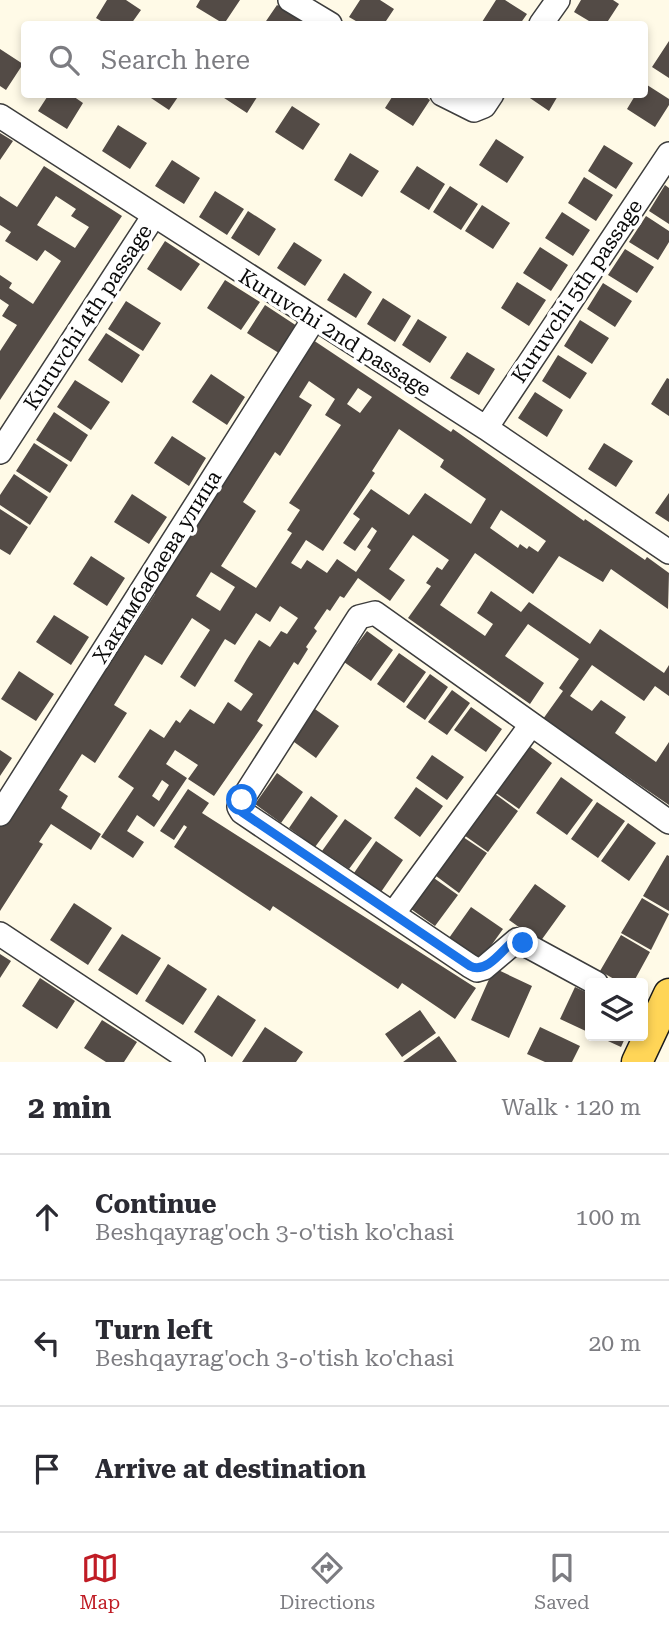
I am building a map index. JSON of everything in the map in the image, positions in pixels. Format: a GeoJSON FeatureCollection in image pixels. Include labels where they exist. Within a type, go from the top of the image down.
{"type":"FeatureCollection","features":[{"type":"Feature","properties":{"kind":"main road"},"geometry":{"type":"LineString","coordinates":[[637,1062],[663,1013]]}},
{"type":"Feature","properties":{"kind":"main road"},"geometry":{"type":"LineString","coordinates":[[656,1062],[663,1013]]}},
{"type":"Feature","properties":{"kind":"street"},"geometry":{"type":"LineString","coordinates":[[290,0],[325,21]]}},
{"type":"Feature","properties":{"kind":"street"},"geometry":{"type":"LineString","coordinates":[[543,21],[558,0]]}},
{"type":"Feature","properties":{"kind":"street"},"geometry":{"type":"LineString","coordinates":[[450,98],[474,110],[484,106],[489,98]]}},
{"type":"Feature","properties":{"kind":"street","name":"Kuruvchi 2nd passage"},"geometry":{"type":"LineString","coordinates":[[0,116],[153,217],[486,428],[669,552]]}},
{"type":"Feature","properties":{"kind":"street","name":"Kuruvchi 5th passage"},"geometry":{"type":"LineString","coordinates":[[486,428],[669,154]]}},
{"type":"Feature","properties":{"kind":"street","name":"Kuruvchi 4th passage"},"geometry":{"type":"LineString","coordinates":[[0,452],[153,217]]}},
{"type":"Feature","properties":{"kind":"street","name":"Хакимбабаева улица"},"geometry":{"type":"LineString","coordinates":[[0,814],[314,319]]}},
{"type":"Feature","properties":{"kind":"street"},"geometry":{"type":"LineString","coordinates":[[587,978],[517,940],[477,970],[242,812],[239,807],[359,617],[375,613],[669,822]]}},
{"type":"Feature","properties":{"kind":"street"},"geometry":{"type":"LineString","coordinates":[[393,914],[531,725]]}},
{"type":"Feature","properties":{"kind":"street"},"geometry":{"type":"LineString","coordinates":[[0,934],[193,1062]]}},
{"type":"Feature","properties":{"kind":"building"},"geometry":{"type":"Polygon","coordinates":[[[107,0],[126,0],[141,10],[133,21],[101,21],[96,18],[107,0]]]}},
{"type":"Feature","properties":{"kind":"building"},"geometry":{"type":"Polygon","coordinates":[[[200,0],[240,0],[226,21],[219,21],[196,7],[200,0]]]}},
{"type":"Feature","properties":{"kind":"building"},"geometry":{"type":"Polygon","coordinates":[[[360,0],[380,0],[394,9],[386,21],[356,21],[349,17],[360,0]]]}},
{"type":"Feature","properties":{"kind":"building"},"geometry":{"type":"Polygon","coordinates":[[[496,0],[505,0],[527,14],[522,21],[483,21],[496,0]]]}},
{"type":"Feature","properties":{"kind":"building"},"geometry":{"type":"Polygon","coordinates":[[[581,0],[613,0],[619,4],[608,21],[589,21],[574,12],[581,0]]]}},
{"type":"Feature","properties":{"kind":"building"},"geometry":{"type":"Polygon","coordinates":[[[277,5],[303,21],[266,21],[277,5]]]}},
{"type":"Feature","properties":{"kind":"building"},"geometry":{"type":"Polygon","coordinates":[[[669,41],[669,78],[652,67],[669,41]]]}},
{"type":"Feature","properties":{"kind":"building"},"geometry":{"type":"Polygon","coordinates":[[[0,49],[21,63],[21,67],[6,90],[0,86],[0,49]]]}},
{"type":"Feature","properties":{"kind":"building"},"geometry":{"type":"Polygon","coordinates":[[[648,86],[669,99],[669,105],[655,127],[627,109],[634,98],[648,98],[648,86]]]}},
{"type":"Feature","properties":{"kind":"building"},"geometry":{"type":"Polygon","coordinates":[[[46,98],[76,98],[83,103],[67,129],[38,111],[46,98]]]}},
{"type":"Feature","properties":{"kind":"building"},"geometry":{"type":"Polygon","coordinates":[[[151,98],[177,98],[169,110],[151,98]]]}},
{"type":"Feature","properties":{"kind":"building"},"geometry":{"type":"Polygon","coordinates":[[[224,98],[256,98],[247,113],[224,98]]]}},
{"type":"Feature","properties":{"kind":"building"},"geometry":{"type":"Polygon","coordinates":[[[391,98],[430,100],[413,126],[385,108],[391,98]]]}},
{"type":"Feature","properties":{"kind":"building"},"geometry":{"type":"Polygon","coordinates":[[[530,98],[557,98],[549,111],[530,98]]]}},
{"type":"Feature","properties":{"kind":"building"},"geometry":{"type":"Polygon","coordinates":[[[292,106],[320,124],[303,150],[275,132],[292,106]]]}},
{"type":"Feature","properties":{"kind":"building"},"geometry":{"type":"Polygon","coordinates":[[[118,125],[147,143],[130,169],[102,151],[118,125]]]}},
{"type":"Feature","properties":{"kind":"building"},"geometry":{"type":"Polygon","coordinates":[[[0,133],[13,141],[0,160],[0,133]]]}},
{"type":"Feature","properties":{"kind":"building"},"geometry":{"type":"Polygon","coordinates":[[[496,139],[524,157],[507,183],[479,165],[496,139]]]}},
{"type":"Feature","properties":{"kind":"building"},"geometry":{"type":"Polygon","coordinates":[[[604,145],[633,163],[616,189],[588,171],[604,145]]]}},
{"type":"Feature","properties":{"kind":"building"},"geometry":{"type":"Polygon","coordinates":[[[350,153],[379,171],[362,197],[334,180],[350,153]]]}},
{"type":"Feature","properties":{"kind":"building"},"geometry":{"type":"Polygon","coordinates":[[[172,160],[200,178],[184,204],[155,186],[172,160]]]}},
{"type":"Feature","properties":{"kind":"building"},"geometry":{"type":"Polygon","coordinates":[[[44,166],[122,216],[0,400],[0,351],[17,325],[2,316],[9,305],[0,299],[0,275],[12,283],[9,288],[33,304],[61,261],[45,250],[37,261],[5,241],[11,232],[0,225],[0,196],[17,207],[44,166]],[[56,196],[37,225],[75,248],[89,227],[71,216],[76,209],[56,196]]]}},
{"type":"Feature","properties":{"kind":"building"},"geometry":{"type":"Polygon","coordinates":[[[417,166],[445,184],[429,210],[400,192],[417,166]]]}},
{"type":"Feature","properties":{"kind":"building"},"geometry":{"type":"Polygon","coordinates":[[[584,177],[613,195],[596,221],[568,203],[584,177]]]}},
{"type":"Feature","properties":{"kind":"building"},"geometry":{"type":"Polygon","coordinates":[[[665,185],[669,188],[669,224],[649,211],[665,185]]]}},
{"type":"Feature","properties":{"kind":"building"},"geometry":{"type":"Polygon","coordinates":[[[450,186],[478,204],[461,230],[433,212],[450,186]]]}},
{"type":"Feature","properties":{"kind":"building"},"geometry":{"type":"Polygon","coordinates":[[[215,191],[244,209],[227,235],[199,217],[215,191]]]}},
{"type":"Feature","properties":{"kind":"building"},"geometry":{"type":"Polygon","coordinates":[[[482,205],[510,223],[493,249],[465,231],[482,205]]]}},
{"type":"Feature","properties":{"kind":"building"},"geometry":{"type":"Polygon","coordinates":[[[248,211],[276,229],[259,256],[231,238],[248,211]]]}},
{"type":"Feature","properties":{"kind":"building"},"geometry":{"type":"Polygon","coordinates":[[[562,212],[590,230],[573,256],[545,238],[562,212]]]}},
{"type":"Feature","properties":{"kind":"building"},"geometry":{"type":"Polygon","coordinates":[[[646,216],[669,231],[669,242],[658,260],[629,242],[646,216]]]}},
{"type":"Feature","properties":{"kind":"building"},"geometry":{"type":"Polygon","coordinates":[[[165,241],[200,264],[181,291],[147,269],[165,241]]]}},
{"type":"Feature","properties":{"kind":"building"},"geometry":{"type":"Polygon","coordinates":[[[294,242],[322,260],[305,286],[277,268],[294,242]]]}},
{"type":"Feature","properties":{"kind":"building"},"geometry":{"type":"Polygon","coordinates":[[[540,247],[568,265],[551,291],[523,273],[540,247]]]}},
{"type":"Feature","properties":{"kind":"building"},"geometry":{"type":"Polygon","coordinates":[[[625,249],[654,267],[637,293],[608,275],[625,249]]]}},
{"type":"Feature","properties":{"kind":"building"},"geometry":{"type":"Polygon","coordinates":[[[344,273],[372,292],[356,318],[327,300],[344,273]]]}},
{"type":"Feature","properties":{"kind":"building"},"geometry":{"type":"Polygon","coordinates":[[[225,280],[260,302],[241,330],[207,308],[225,280]]]}},
{"type":"Feature","properties":{"kind":"building"},"geometry":{"type":"Polygon","coordinates":[[[517,282],[546,300],[529,326],[501,308],[517,282]]]}},
{"type":"Feature","properties":{"kind":"building"},"geometry":{"type":"Polygon","coordinates":[[[603,283],[632,301],[615,327],[587,309],[603,283]]]}},
{"type":"Feature","properties":{"kind":"building"},"geometry":{"type":"Polygon","coordinates":[[[383,298],[411,316],[395,342],[367,324],[383,298]]]}},
{"type":"Feature","properties":{"kind":"building"},"geometry":{"type":"Polygon","coordinates":[[[126,301],[161,323],[143,351],[108,329],[126,301]]]}},
{"type":"Feature","properties":{"kind":"building"},"geometry":{"type":"Polygon","coordinates":[[[265,305],[300,328],[282,355],[247,333],[265,305]]]}},
{"type":"Feature","properties":{"kind":"building"},"geometry":{"type":"Polygon","coordinates":[[[418,319],[447,337],[430,363],[402,345],[418,319]]]}},
{"type":"Feature","properties":{"kind":"building"},"geometry":{"type":"Polygon","coordinates":[[[580,320],[609,338],[592,364],[564,346],[580,320]]]}},
{"type":"Feature","properties":{"kind":"building"},"geometry":{"type":"Polygon","coordinates":[[[106,333],[140,355],[122,383],[88,360],[106,333]]]}},
{"type":"Feature","properties":{"kind":"building"},"geometry":{"type":"Polygon","coordinates":[[[313,340],[451,432],[453,429],[584,521],[585,519],[669,573],[668,609],[611,569],[603,582],[559,556],[533,594],[475,553],[440,605],[485,636],[493,624],[477,613],[491,591],[521,612],[529,602],[590,644],[600,629],[664,673],[669,665],[669,696],[655,686],[644,701],[592,665],[570,696],[592,711],[601,700],[626,717],[615,733],[656,762],[669,742],[669,805],[543,719],[563,691],[559,688],[579,659],[528,624],[505,656],[544,683],[530,704],[408,618],[431,586],[426,583],[437,567],[442,570],[449,560],[413,535],[389,569],[405,580],[390,601],[358,578],[344,598],[340,596],[330,611],[327,609],[314,628],[317,631],[298,665],[294,662],[257,721],[263,725],[214,796],[188,779],[198,765],[175,750],[166,764],[187,778],[154,827],[137,815],[127,831],[144,842],[133,858],[101,837],[134,788],[118,777],[150,729],[164,738],[176,720],[180,723],[190,709],[214,724],[228,702],[241,711],[253,694],[234,681],[247,659],[259,640],[270,647],[281,631],[287,634],[298,618],[280,606],[270,622],[256,613],[235,645],[225,639],[195,687],[180,677],[210,630],[192,618],[162,665],[145,655],[114,705],[127,713],[95,763],[82,754],[59,790],[68,796],[61,808],[101,834],[91,850],[51,824],[39,842],[43,844],[0,911],[0,827],[92,691],[88,689],[120,639],[124,642],[155,594],[151,592],[313,340]],[[309,381],[299,397],[312,405],[280,456],[275,452],[243,502],[256,511],[221,566],[256,588],[292,533],[287,530],[300,510],[289,503],[341,425],[325,415],[335,399],[309,381]],[[358,388],[347,404],[360,413],[372,397],[358,388]],[[399,429],[372,471],[375,473],[323,551],[306,540],[291,563],[301,569],[307,560],[327,573],[337,559],[356,572],[371,550],[367,547],[377,531],[372,527],[355,551],[343,543],[360,519],[353,514],[371,489],[409,515],[425,493],[471,524],[486,499],[440,467],[444,460],[399,429]],[[501,510],[490,528],[518,548],[520,544],[538,552],[546,541],[501,510]],[[211,572],[196,596],[220,611],[235,587],[211,572]],[[162,780],[152,796],[159,801],[169,785],[162,780]]]}},
{"type":"Feature","properties":{"kind":"building"},"geometry":{"type":"Polygon","coordinates":[[[467,352],[495,369],[479,395],[450,378],[467,352]]]}},
{"type":"Feature","properties":{"kind":"building"},"geometry":{"type":"Polygon","coordinates":[[[558,355],[587,373],[570,399],[542,381],[558,355]]]}},
{"type":"Feature","properties":{"kind":"building"},"geometry":{"type":"Polygon","coordinates":[[[211,374],[245,397],[227,425],[192,402],[211,374]]]}},
{"type":"Feature","properties":{"kind":"building"},"geometry":{"type":"Polygon","coordinates":[[[667,378],[669,379],[669,416],[651,404],[667,378]]]}},
{"type":"Feature","properties":{"kind":"building"},"geometry":{"type":"Polygon","coordinates":[[[75,380],[110,402],[91,430],[57,407],[75,380]]]}},
{"type":"Feature","properties":{"kind":"building"},"geometry":{"type":"Polygon","coordinates":[[[535,392],[563,410],[547,437],[518,418],[535,392]]]}},
{"type":"Feature","properties":{"kind":"building"},"geometry":{"type":"Polygon","coordinates":[[[54,412],[88,435],[71,462],[36,440],[54,412]]]}},
{"type":"Feature","properties":{"kind":"building"},"geometry":{"type":"Polygon","coordinates":[[[172,436],[206,458],[189,486],[154,463],[172,436]]]}},
{"type":"Feature","properties":{"kind":"building"},"geometry":{"type":"Polygon","coordinates":[[[34,443],[68,465],[50,493],[16,471],[34,443]]]}},
{"type":"Feature","properties":{"kind":"building"},"geometry":{"type":"Polygon","coordinates":[[[604,443],[633,461],[616,487],[588,469],[604,443]]]}},
{"type":"Feature","properties":{"kind":"building"},"geometry":{"type":"Polygon","coordinates":[[[14,474],[48,497],[30,525],[0,505],[0,495],[14,474]]]}},
{"type":"Feature","properties":{"kind":"building"},"geometry":{"type":"Polygon","coordinates":[[[669,493],[669,522],[655,513],[669,493]]]}},
{"type":"Feature","properties":{"kind":"building"},"geometry":{"type":"Polygon","coordinates":[[[132,494],[167,517],[149,544],[114,522],[132,494]]]}},
{"type":"Feature","properties":{"kind":"building"},"geometry":{"type":"Polygon","coordinates":[[[0,509],[28,527],[10,555],[0,549],[0,509]]]}},
{"type":"Feature","properties":{"kind":"building"},"geometry":{"type":"Polygon","coordinates":[[[91,556],[125,578],[107,606],[73,584],[91,556]]]}},
{"type":"Feature","properties":{"kind":"building"},"geometry":{"type":"Polygon","coordinates":[[[54,615],[89,637],[71,665],[36,642],[54,615]]]}},
{"type":"Feature","properties":{"kind":"building"},"geometry":{"type":"Polygon","coordinates":[[[367,631],[393,650],[371,681],[344,662],[367,631]]]}},
{"type":"Feature","properties":{"kind":"building"},"geometry":{"type":"Polygon","coordinates":[[[399,653],[426,672],[404,703],[377,684],[399,653]]]}},
{"type":"Feature","properties":{"kind":"building"},"geometry":{"type":"Polygon","coordinates":[[[19,671],[54,694],[36,721],[1,699],[19,671]]]}},
{"type":"Feature","properties":{"kind":"building"},"geometry":{"type":"Polygon","coordinates":[[[430,674],[448,687],[425,720],[406,707],[430,674]]]}},
{"type":"Feature","properties":{"kind":"building"},"geometry":{"type":"Polygon","coordinates":[[[452,690],[470,703],[447,735],[428,722],[452,690]]]}},
{"type":"Feature","properties":{"kind":"building"},"geometry":{"type":"Polygon","coordinates":[[[312,707],[339,726],[316,758],[290,739],[312,707]]]}},
{"type":"Feature","properties":{"kind":"building"},"geometry":{"type":"Polygon","coordinates":[[[471,707],[502,729],[486,752],[454,730],[471,707]]]}},
{"type":"Feature","properties":{"kind":"building"},"geometry":{"type":"Polygon","coordinates":[[[525,743],[552,763],[519,809],[492,790],[525,743]]]}},
{"type":"Feature","properties":{"kind":"building"},"geometry":{"type":"Polygon","coordinates":[[[0,750],[12,758],[0,776],[0,750]]]}},
{"type":"Feature","properties":{"kind":"building"},"geometry":{"type":"Polygon","coordinates":[[[432,755],[464,777],[447,800],[416,778],[432,755]]]}},
{"type":"Feature","properties":{"kind":"building"},"geometry":{"type":"Polygon","coordinates":[[[277,773],[303,792],[281,823],[255,804],[277,773]]]}},
{"type":"Feature","properties":{"kind":"building"},"geometry":{"type":"Polygon","coordinates":[[[561,777],[593,800],[567,835],[536,813],[561,777]]]}},
{"type":"Feature","properties":{"kind":"building"},"geometry":{"type":"Polygon","coordinates":[[[416,787],[443,806],[420,837],[394,818],[416,787]]]}},
{"type":"Feature","properties":{"kind":"building"},"geometry":{"type":"Polygon","coordinates":[[[188,789],[209,803],[202,813],[476,988],[455,1019],[402,983],[398,989],[273,906],[270,911],[174,847],[187,827],[184,825],[174,840],[160,831],[188,789]]]}},
{"type":"Feature","properties":{"kind":"building"},"geometry":{"type":"Polygon","coordinates":[[[491,791],[518,811],[488,852],[461,833],[491,791]]]}},
{"type":"Feature","properties":{"kind":"building"},"geometry":{"type":"Polygon","coordinates":[[[311,796],[338,816],[315,847],[289,828],[311,796]]]}},
{"type":"Feature","properties":{"kind":"building"},"geometry":{"type":"Polygon","coordinates":[[[597,802],[625,821],[598,858],[571,839],[597,802]]]}},
{"type":"Feature","properties":{"kind":"building"},"geometry":{"type":"Polygon","coordinates":[[[345,819],[372,838],[349,869],[322,851],[345,819]]]}},
{"type":"Feature","properties":{"kind":"building"},"geometry":{"type":"Polygon","coordinates":[[[628,823],[656,843],[629,881],[601,861],[628,823]]]}},
{"type":"Feature","properties":{"kind":"building"},"geometry":{"type":"Polygon","coordinates":[[[460,835],[487,853],[459,893],[432,873],[460,835]]]}},
{"type":"Feature","properties":{"kind":"building"},"geometry":{"type":"Polygon","coordinates":[[[376,841],[403,860],[381,892],[354,873],[376,841]]]}},
{"type":"Feature","properties":{"kind":"building"},"geometry":{"type":"Polygon","coordinates":[[[667,855],[669,856],[669,911],[643,896],[667,855]]]}},
{"type":"Feature","properties":{"kind":"building"},"geometry":{"type":"Polygon","coordinates":[[[431,876],[458,895],[435,926],[408,907],[431,876]]]}},
{"type":"Feature","properties":{"kind":"building"},"geometry":{"type":"Polygon","coordinates":[[[535,884],[566,906],[540,942],[509,920],[535,884]]]}},
{"type":"Feature","properties":{"kind":"building"},"geometry":{"type":"Polygon","coordinates":[[[642,898],[669,914],[651,950],[621,933],[642,898]]]}},
{"type":"Feature","properties":{"kind":"building"},"geometry":{"type":"Polygon","coordinates":[[[74,903],[112,928],[88,965],[50,940],[74,903]]]}},
{"type":"Feature","properties":{"kind":"building"},"geometry":{"type":"Polygon","coordinates":[[[471,907],[503,929],[480,961],[449,938],[471,907]]]}},
{"type":"Feature","properties":{"kind":"building"},"geometry":{"type":"Polygon","coordinates":[[[122,934],[161,958],[137,995],[98,970],[122,934]]]}},
{"type":"Feature","properties":{"kind":"building"},"geometry":{"type":"Polygon","coordinates":[[[621,935],[650,952],[636,978],[612,978],[600,971],[621,935]]]}},
{"type":"Feature","properties":{"kind":"building"},"geometry":{"type":"Polygon","coordinates":[[[0,954],[11,961],[0,978],[0,954]]]}},
{"type":"Feature","properties":{"kind":"building"},"geometry":{"type":"Polygon","coordinates":[[[168,964],[207,989],[183,1025],[145,1001],[168,964]]]}},
{"type":"Feature","properties":{"kind":"building"},"geometry":{"type":"Polygon","coordinates":[[[494,968],[532,986],[509,1038],[471,1020],[494,968]]]}},
{"type":"Feature","properties":{"kind":"building"},"geometry":{"type":"Polygon","coordinates":[[[40,978],[75,1001],[57,1029],[22,1006],[40,978]]]}},
{"type":"Feature","properties":{"kind":"building"},"geometry":{"type":"Polygon","coordinates":[[[575,987],[585,992],[585,1031],[560,1019],[575,987]]]}},
{"type":"Feature","properties":{"kind":"building"},"geometry":{"type":"Polygon","coordinates":[[[218,995],[256,1020],[232,1057],[194,1032],[218,995]]]}},
{"type":"Feature","properties":{"kind":"building"},"geometry":{"type":"Polygon","coordinates":[[[420,1010],[436,1033],[402,1057],[385,1034],[420,1010]]]}},
{"type":"Feature","properties":{"kind":"building"},"geometry":{"type":"Polygon","coordinates":[[[102,1020],[137,1042],[124,1062],[106,1062],[84,1048],[102,1020]]]}},
{"type":"Feature","properties":{"kind":"building"},"geometry":{"type":"Polygon","coordinates":[[[265,1027],[303,1052],[296,1062],[242,1062],[265,1027]]]}},
{"type":"Feature","properties":{"kind":"building"},"geometry":{"type":"Polygon","coordinates":[[[540,1027],[580,1046],[572,1062],[545,1062],[527,1054],[540,1027]]]}},
{"type":"Feature","properties":{"kind":"building"},"geometry":{"type":"Polygon","coordinates":[[[439,1036],[457,1062],[403,1062],[439,1036]]]}},
{"type":"Feature","properties":{"kind":"building"},"geometry":{"type":"Polygon","coordinates":[[[608,1041],[624,1041],[621,1047],[608,1041]]]}},
{"type":"Feature","properties":{"kind":"route"},"geometry":{"type":"LineString","coordinates":[[242,800],[239,807],[242,812],[477,970],[484,968],[513,941],[523,943]]}}]}
